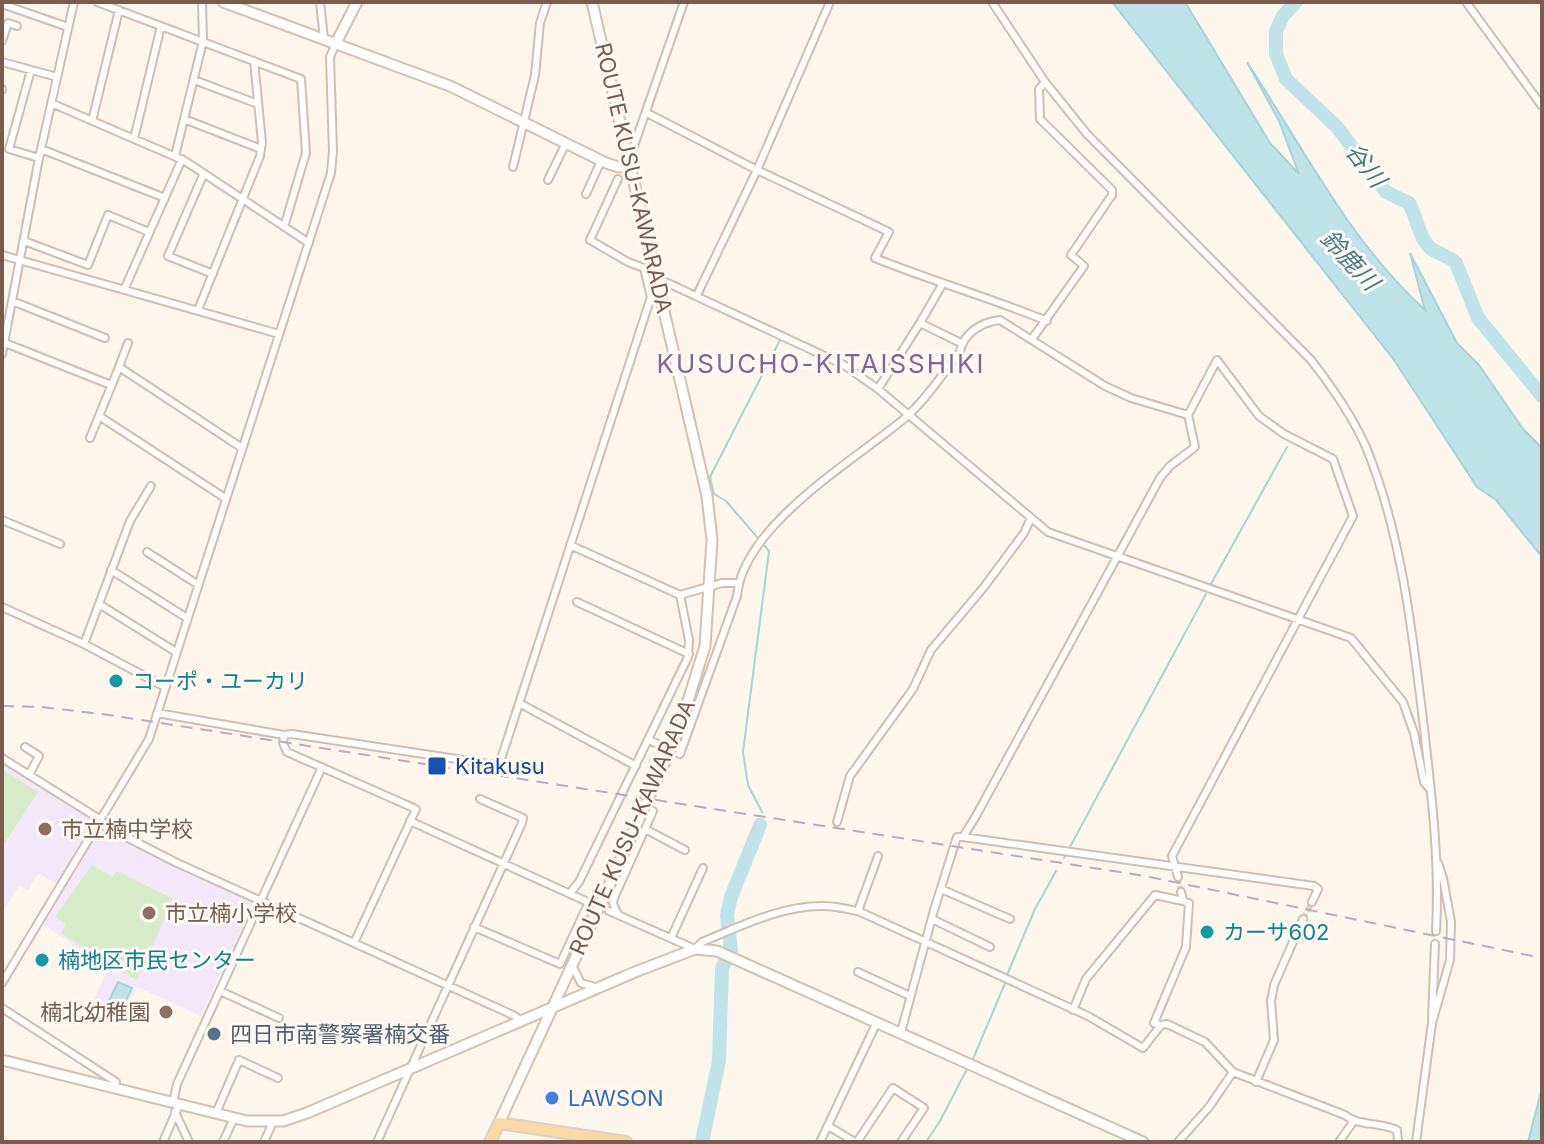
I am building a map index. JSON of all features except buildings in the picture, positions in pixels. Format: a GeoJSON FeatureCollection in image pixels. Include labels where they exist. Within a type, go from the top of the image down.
{"type":"FeatureCollection","features":[{"type":"Feature","properties":{"kind":"main road"},"geometry":{"type":"LineString","coordinates":[[490,1142],[499,1123],[626,1142]]}},
{"type":"Feature","properties":{"kind":"street"},"geometry":{"type":"LineString","coordinates":[[2,354],[39,158],[74,2]]}},
{"type":"Feature","properties":{"kind":"street"},"geometry":{"type":"LineString","coordinates":[[97,2],[301,79],[306,153],[284,227]]}},
{"type":"Feature","properties":{"kind":"street"},"geometry":{"type":"LineString","coordinates":[[124,290],[165,198],[179,158],[184,119],[203,41],[202,2]]}},
{"type":"Feature","properties":{"kind":"street"},"geometry":{"type":"LineString","coordinates":[[223,2],[450,86],[619,167],[630,163],[684,2]]}},
{"type":"Feature","properties":{"kind":"street"},"geometry":{"type":"LineString","coordinates":[[320,2],[324,39]]}},
{"type":"Feature","properties":{"kind":"street"},"geometry":{"type":"LineString","coordinates":[[2,983],[144,750],[332,165],[330,57],[357,2]]}},
{"type":"Feature","properties":{"kind":"street"},"geometry":{"type":"LineString","coordinates":[[513,167],[535,75],[540,23],[547,2]]}},
{"type":"Feature","properties":{"kind":"street","name":"ROUTE KUSU-KAWARADA"},"geometry":{"type":"LineString","coordinates":[[499,1123],[679,730],[705,646],[710,586],[712,540],[707,496],[657,278],[649,267],[630,163],[592,2]]}},
{"type":"Feature","properties":{"kind":"street"},"geometry":{"type":"LineString","coordinates":[[697,295],[757,170],[830,2]]}},
{"type":"Feature","properties":{"kind":"street"},"geometry":{"type":"LineString","coordinates":[[992,2],[1045,82],[1087,134],[1311,360],[1351,417],[1380,486],[1397,554],[1415,661],[1431,791],[1436,860],[1436,931]]}},
{"type":"Feature","properties":{"kind":"street"},"geometry":{"type":"LineString","coordinates":[[1466,2],[1542,106]]}},
{"type":"Feature","properties":{"kind":"street"},"geometry":{"type":"LineString","coordinates":[[2,4],[68,27]]}},
{"type":"Feature","properties":{"kind":"street"},"geometry":{"type":"LineString","coordinates":[[92,121],[119,10]]}},
{"type":"Feature","properties":{"kind":"street"},"geometry":{"type":"LineString","coordinates":[[2,41],[8,23],[17,26]]}},
{"type":"Feature","properties":{"kind":"street"},"geometry":{"type":"LineString","coordinates":[[134,139],[161,26]]}},
{"type":"Feature","properties":{"kind":"street"},"geometry":{"type":"LineString","coordinates":[[198,310],[261,149],[254,61]]}},
{"type":"Feature","properties":{"kind":"street"},"geometry":{"type":"LineString","coordinates":[[2,62],[57,77]]}},
{"type":"Feature","properties":{"kind":"street"},"geometry":{"type":"LineString","coordinates":[[31,70],[9,149],[39,158]]}},
{"type":"Feature","properties":{"kind":"street"},"geometry":{"type":"LineString","coordinates":[[194,80],[258,104]]}},
{"type":"Feature","properties":{"kind":"street"},"geometry":{"type":"LineString","coordinates":[[1032,339],[1084,266],[1071,255],[1112,195],[1112,190],[1040,119],[1039,89],[1045,82]]}},
{"type":"Feature","properties":{"kind":"street"},"geometry":{"type":"LineString","coordinates":[[51,103],[179,158],[309,243]]}},
{"type":"Feature","properties":{"kind":"street"},"geometry":{"type":"LineString","coordinates":[[647,113],[757,170],[889,232],[875,258],[1047,321]]}},
{"type":"Feature","properties":{"kind":"street"},"geometry":{"type":"LineString","coordinates":[[184,119],[261,149]]}},
{"type":"Feature","properties":{"kind":"street"},"geometry":{"type":"LineString","coordinates":[[548,180],[566,143]]}},
{"type":"Feature","properties":{"kind":"street"},"geometry":{"type":"LineString","coordinates":[[41,149],[165,198]]}},
{"type":"Feature","properties":{"kind":"street"},"geometry":{"type":"LineString","coordinates":[[586,194],[601,161]]}},
{"type":"Feature","properties":{"kind":"street"},"geometry":{"type":"LineString","coordinates":[[204,173],[168,256],[213,274]]}},
{"type":"Feature","properties":{"kind":"street"},"geometry":{"type":"LineString","coordinates":[[157,713],[284,735],[369,744],[496,765],[501,759],[651,297],[649,267],[628,262],[590,240],[618,179]]}},
{"type":"Feature","properties":{"kind":"street"},"geometry":{"type":"LineString","coordinates":[[24,241],[88,265],[108,215],[149,232]]}},
{"type":"Feature","properties":{"kind":"street"},"geometry":{"type":"LineString","coordinates":[[2,255],[279,334]]}},
{"type":"Feature","properties":{"kind":"street"},"geometry":{"type":"LineString","coordinates":[[657,278],[844,365],[878,389],[1048,532],[1351,638],[1398,694],[1411,721],[1424,782],[1431,791]]}},
{"type":"Feature","properties":{"kind":"street"},"geometry":{"type":"LineString","coordinates":[[878,389],[942,285]]}},
{"type":"Feature","properties":{"kind":"street"},"geometry":{"type":"LineString","coordinates":[[12,301],[105,338]]}},
{"type":"Feature","properties":{"kind":"street"},"geometry":{"type":"LineString","coordinates":[[1000,320],[1005,306]]}},
{"type":"Feature","properties":{"kind":"street"},"geometry":{"type":"LineString","coordinates":[[649,740],[680,754],[737,596],[738,583],[763,540],[820,482],[909,415],[960,352],[961,343],[983,322],[1000,320],[1105,386],[1131,398],[1188,415]]}},
{"type":"Feature","properties":{"kind":"street"},"geometry":{"type":"LineString","coordinates":[[920,323],[961,343]]}},
{"type":"Feature","properties":{"kind":"street"},"geometry":{"type":"LineString","coordinates":[[5,343],[111,385]]}},
{"type":"Feature","properties":{"kind":"street"},"geometry":{"type":"LineString","coordinates":[[90,438],[128,343]]}},
{"type":"Feature","properties":{"kind":"street"},"geometry":{"type":"LineString","coordinates":[[963,837],[1160,478],[1195,447],[1188,415],[1217,360],[1259,416],[1284,434],[1333,459],[1353,516],[1172,856],[1178,877]]}},
{"type":"Feature","properties":{"kind":"street"},"geometry":{"type":"LineString","coordinates":[[119,367],[242,448]]}},
{"type":"Feature","properties":{"kind":"street"},"geometry":{"type":"LineString","coordinates":[[99,416],[225,498]]}},
{"type":"Feature","properties":{"kind":"street"},"geometry":{"type":"LineString","coordinates":[[84,644],[130,521],[151,486]]}},
{"type":"Feature","properties":{"kind":"street"},"geometry":{"type":"LineString","coordinates":[[837,822],[850,776],[913,689],[931,650],[1014,548],[1031,518]]}},
{"type":"Feature","properties":{"kind":"street"},"geometry":{"type":"LineString","coordinates":[[2,520],[60,544]]}},
{"type":"Feature","properties":{"kind":"street"},"geometry":{"type":"LineString","coordinates":[[570,545],[680,595],[710,586],[738,583]]}},
{"type":"Feature","properties":{"kind":"street"},"geometry":{"type":"LineString","coordinates":[[147,552],[197,584]]}},
{"type":"Feature","properties":{"kind":"street"},"geometry":{"type":"LineString","coordinates":[[111,570],[187,618]]}},
{"type":"Feature","properties":{"kind":"street"},"geometry":{"type":"LineString","coordinates":[[570,893],[579,882],[689,654],[680,595]]}},
{"type":"Feature","properties":{"kind":"street"},"geometry":{"type":"LineString","coordinates":[[577,602],[689,654]]}},
{"type":"Feature","properties":{"kind":"street"},"geometry":{"type":"LineString","coordinates":[[99,604],[176,652]]}},
{"type":"Feature","properties":{"kind":"street"},"geometry":{"type":"LineString","coordinates":[[2,607],[84,644],[165,687]]}},
{"type":"Feature","properties":{"kind":"street"},"geometry":{"type":"LineString","coordinates":[[519,703],[636,766]]}},
{"type":"Feature","properties":{"kind":"street"},"geometry":{"type":"LineString","coordinates":[[284,735],[287,752],[416,809],[355,941]]}},
{"type":"Feature","properties":{"kind":"street"},"geometry":{"type":"LineString","coordinates":[[25,747],[39,756],[29,775]]}},
{"type":"Feature","properties":{"kind":"street"},"geometry":{"type":"LineString","coordinates":[[2,758],[100,822],[522,1021]]}},
{"type":"Feature","properties":{"kind":"street"},"geometry":{"type":"LineString","coordinates":[[163,1142],[176,1107],[177,1084],[322,767]]}},
{"type":"Feature","properties":{"kind":"street"},"geometry":{"type":"LineString","coordinates":[[377,1142],[523,818],[480,799]]}},
{"type":"Feature","properties":{"kind":"street"},"geometry":{"type":"LineString","coordinates":[[619,916],[613,904],[614,898],[653,811]]}},
{"type":"Feature","properties":{"kind":"street"},"geometry":{"type":"LineString","coordinates":[[410,821],[590,902],[560,964],[474,927]]}},
{"type":"Feature","properties":{"kind":"street"},"geometry":{"type":"LineString","coordinates":[[645,829],[685,850]]}},
{"type":"Feature","properties":{"kind":"street"},"geometry":{"type":"LineString","coordinates":[[901,1032],[957,837],[1314,886],[1318,889],[1312,902]]}},
{"type":"Feature","properties":{"kind":"street"},"geometry":{"type":"LineString","coordinates":[[858,911],[878,856]]}},
{"type":"Feature","properties":{"kind":"street"},"geometry":{"type":"LineString","coordinates":[[1432,1023],[1450,960],[1451,922],[1441,869],[1436,860]]}},
{"type":"Feature","properties":{"kind":"street"},"geometry":{"type":"LineString","coordinates":[[671,938],[703,868]]}},
{"type":"Feature","properties":{"kind":"street"},"geometry":{"type":"LineString","coordinates":[[941,889],[1010,919]]}},
{"type":"Feature","properties":{"kind":"street"},"geometry":{"type":"LineString","coordinates":[[1181,892],[1183,901]]}},
{"type":"Feature","properties":{"kind":"street"},"geometry":{"type":"LineString","coordinates":[[1073,1010],[1086,979],[1155,895],[1189,903],[1186,947],[1154,1023],[1167,1024],[1205,1042],[1233,1072],[1345,1115],[1353,1122],[1379,1123],[1394,1128],[1398,1142]]}},
{"type":"Feature","properties":{"kind":"street"},"geometry":{"type":"LineString","coordinates":[[2,1060],[176,1107],[273,1122],[307,1113],[695,949],[702,942],[724,933],[765,917],[807,906],[858,911],[1073,1010],[1143,1048],[1161,1025]]}},
{"type":"Feature","properties":{"kind":"street"},"geometry":{"type":"LineString","coordinates":[[609,911],[695,949],[728,955],[1143,1142]]}},
{"type":"Feature","properties":{"kind":"street"},"geometry":{"type":"LineString","coordinates":[[932,919],[990,947]]}},
{"type":"Feature","properties":{"kind":"street"},"geometry":{"type":"LineString","coordinates":[[1256,1082],[1274,1040],[1271,1001],[1274,985],[1303,919]]}},
{"type":"Feature","properties":{"kind":"street"},"geometry":{"type":"LineString","coordinates":[[1416,1142],[1432,1023],[1435,944]]}},
{"type":"Feature","properties":{"kind":"street"},"geometry":{"type":"LineString","coordinates":[[572,964],[581,983],[598,988]]}},
{"type":"Feature","properties":{"kind":"street"},"geometry":{"type":"LineString","coordinates":[[858,972],[910,996]]}},
{"type":"Feature","properties":{"kind":"street"},"geometry":{"type":"LineString","coordinates":[[220,991],[279,1018]]}},
{"type":"Feature","properties":{"kind":"street"},"geometry":{"type":"LineString","coordinates":[[2,1008],[116,1082],[115,1089]]}},
{"type":"Feature","properties":{"kind":"street"},"geometry":{"type":"LineString","coordinates":[[820,1142],[877,1022]]}},
{"type":"Feature","properties":{"kind":"street"},"geometry":{"type":"LineString","coordinates":[[215,1114],[239,1060],[278,1078]]}},
{"type":"Feature","properties":{"kind":"street"},"geometry":{"type":"LineString","coordinates":[[1178,1142],[1209,1107],[1233,1072]]}},
{"type":"Feature","properties":{"kind":"street"},"geometry":{"type":"LineString","coordinates":[[828,1126],[856,1142],[893,1088],[924,1108],[901,1142]]}},
{"type":"Feature","properties":{"kind":"street"},"geometry":{"type":"LineString","coordinates":[[176,1107],[189,1142]]}},
{"type":"Feature","properties":{"kind":"street"},"geometry":{"type":"LineString","coordinates":[[223,1142],[234,1118]]}},
{"type":"Feature","properties":{"kind":"street"},"geometry":{"type":"LineString","coordinates":[[265,1141],[273,1122]]}},
{"type":"Feature","properties":{"kind":"street"},"geometry":{"type":"LineString","coordinates":[[1339,1142],[1353,1122]]}},
{"type":"Feature","properties":{"kind":"shaded area","name":"市立楠中学校"},"geometry":{"type":"Polygon","coordinates":[[[2,761],[94,819],[57,884],[38,873],[28,890],[19,886],[2,913],[2,761]]]}},
{"type":"Feature","properties":{"kind":"shaded area","name":"市立楠小学校"},"geometry":{"type":"Polygon","coordinates":[[[107,829],[161,859],[254,902],[201,1016],[137,987],[122,1018],[92,1004],[108,969],[80,956],[82,950],[42,924],[100,830],[107,829]]]}},
{"type":"Feature","properties":{"kind":"green space"},"geometry":{"type":"Polygon","coordinates":[[[2,769],[38,792],[2,847],[2,769]]]}},
{"type":"Feature","properties":{"kind":"green space"},"geometry":{"type":"Polygon","coordinates":[[[92,865],[113,877],[116,871],[174,899],[137,980],[84,954],[85,949],[61,933],[66,924],[55,917],[92,865]]]}},
{"type":"Feature","properties":{"kind":"water","name":"鈴鹿川"},"geometry":{"type":"Polygon","coordinates":[[[1112,2],[1185,2],[1270,143],[1299,174],[1279,121],[1247,62],[1350,224],[1398,283],[1425,310],[1410,253],[1457,343],[1479,365],[1523,429],[1542,448],[1542,557],[1496,500],[1477,487],[1394,360],[1112,2]]]}},
{"type":"Feature","properties":{"kind":"water"},"geometry":{"type":"Polygon","coordinates":[[[118,982],[132,988],[120,1013],[106,1007],[118,982]]]}},
{"type":"Feature","properties":{"kind":"water"},"geometry":{"type":"Polygon","coordinates":[[[1542,1088],[1542,1142],[1528,1142],[1542,1088]]]}},
{"type":"Feature","properties":{"kind":"waterway","name":"谷川"},"geometry":{"type":"LineString","coordinates":[[1296,2],[1283,16],[1276,31],[1276,54],[1286,79],[1337,127],[1386,192],[1409,203],[1424,241],[1456,263],[1478,318],[1542,396]]}},
{"type":"Feature","properties":{"kind":"waterway"},"geometry":{"type":"LineString","coordinates":[[762,812],[748,785],[743,752],[769,551],[726,501],[714,494],[710,477],[780,340]]}},
{"type":"Feature","properties":{"kind":"waterway"},"geometry":{"type":"LineString","coordinates":[[1211,584],[1287,447]]}},
{"type":"Feature","properties":{"kind":"waterway"},"geometry":{"type":"LineString","coordinates":[[1064,858],[1206,594]]}},
{"type":"Feature","properties":{"kind":"waterway"},"geometry":{"type":"LineString","coordinates":[[702,1142],[719,1061],[722,968],[731,950],[727,915],[731,897],[760,825]]}},
{"type":"Feature","properties":{"kind":"waterway"},"geometry":{"type":"LineString","coordinates":[[1007,975],[1035,909],[1056,871]]}},
{"type":"Feature","properties":{"kind":"waterway"},"geometry":{"type":"LineString","coordinates":[[973,1059],[1006,981]]}},
{"type":"Feature","properties":{"kind":"waterway"},"geometry":{"type":"LineString","coordinates":[[926,1142],[967,1069]]}},
{"type":"Feature","properties":{"kind":"tunnel"},"geometry":{"type":"LineString","coordinates":[[1178,877],[1181,892]]}},
{"type":"Feature","properties":{"kind":"tunnel"},"geometry":{"type":"LineString","coordinates":[[1303,919],[1312,902]]}},
{"type":"Feature","properties":{"kind":"railway"},"geometry":{"type":"LineString","coordinates":[[2,706],[109,715],[1145,876],[1542,958]]}},
{"type":"Feature","properties":{"kind":"place","name":"コーポ・ユーカリ"},"geometry":{"type":"Point","coordinates":[116,681]}},
{"type":"Feature","properties":{"kind":"place","name":"Kitakusu"},"geometry":{"type":"Point","coordinates":[437,766]}},
{"type":"Feature","properties":{"kind":"place","name":"市立楠中学校"},"geometry":{"type":"Point","coordinates":[45,829]}},
{"type":"Feature","properties":{"kind":"place","name":"市立楠小学校"},"geometry":{"type":"Point","coordinates":[149,913]}},
{"type":"Feature","properties":{"kind":"place","name":"カーサ602"},"geometry":{"type":"Point","coordinates":[1207,932]}},
{"type":"Feature","properties":{"kind":"place","name":"楠地区市民センター"},"geometry":{"type":"Point","coordinates":[42,960]}},
{"type":"Feature","properties":{"kind":"place","name":"楠北幼稚園"},"geometry":{"type":"Point","coordinates":[166,1012]}},
{"type":"Feature","properties":{"kind":"place","name":"四日市南警察署楠交番"},"geometry":{"type":"Point","coordinates":[214,1034]}},
{"type":"Feature","properties":{"kind":"place","name":"LAWSON"},"geometry":{"type":"Point","coordinates":[552,1098]}},
{"type":"Feature","properties":{"kind":"district","name":"KUSUCHO-KITAISSHIKI"},"geometry":{"type":"Point","coordinates":[821,363]}}]}
